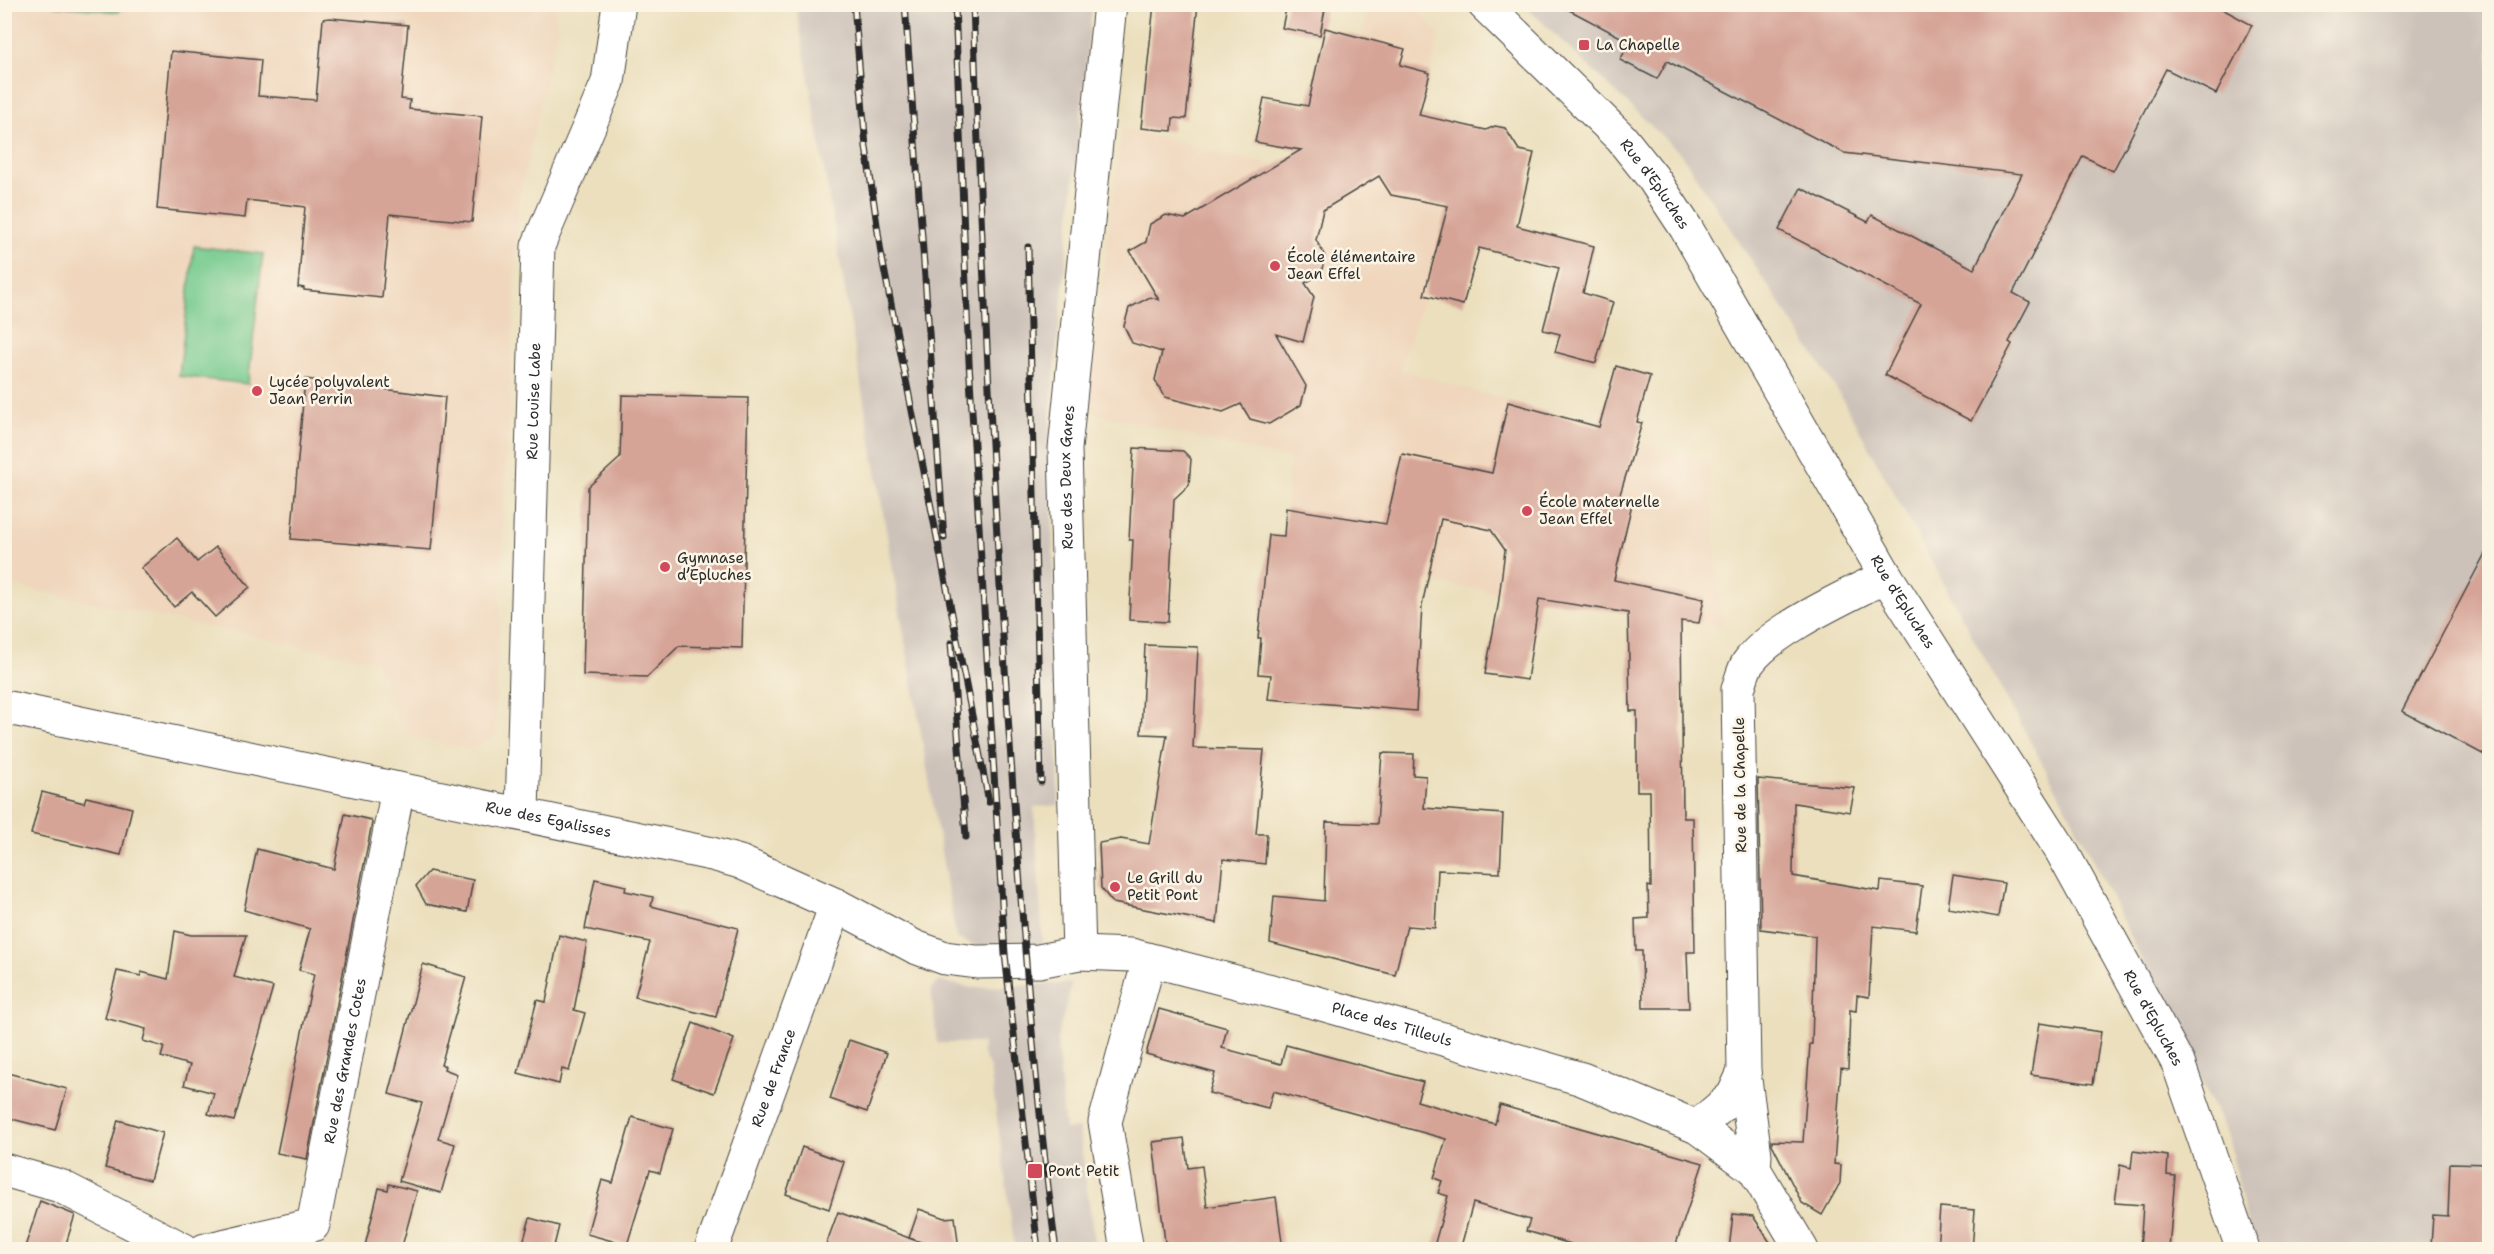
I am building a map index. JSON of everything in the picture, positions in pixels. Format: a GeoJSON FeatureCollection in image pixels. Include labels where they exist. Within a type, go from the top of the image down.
{"type":"FeatureCollection","features":[{"type":"Feature","properties":{"kind":"street","name":"Rue Louise Labe"},"geometry":{"type":"LineString","coordinates":[[522,813],[538,246],[608,82],[619,4]]}},
{"type":"Feature","properties":{"kind":"street","name":"Rue des Deux Gares"},"geometry":{"type":"LineString","coordinates":[[1079,953],[1065,449],[1110,4]]}},
{"type":"Feature","properties":{"kind":"street","name":"Rue d'Epluches"},"geometry":{"type":"LineString","coordinates":[[1484,4],[1621,138],[1653,178],[1686,228],[1886,576],[2061,850],[2178,1064],[2243,1250]]}},
{"type":"Feature","properties":{"kind":"street","name":"Rue de la Chapelle"},"geometry":{"type":"LineString","coordinates":[[1754,1169],[1755,1155],[1744,1072],[1738,689],[1748,663],[1770,642],[1800,622],[1886,576]]}},
{"type":"Feature","properties":{"kind":"street","name":"Rue des Egalisses"},"geometry":{"type":"LineString","coordinates":[[4,707],[522,813],[740,862],[836,905],[915,947],[945,958],[977,962],[1039,961],[1079,953]]}},
{"type":"Feature","properties":{"kind":"street","name":"Rue des Grandes Cotes"},"geometry":{"type":"LineString","coordinates":[[205,1250],[312,1225],[398,789]]}},
{"type":"Feature","properties":{"kind":"street","name":"Rue de France"},"geometry":{"type":"LineString","coordinates":[[711,1250],[836,905]]}},
{"type":"Feature","properties":{"kind":"street","name":"Place des Tilleuls"},"geometry":{"type":"LineString","coordinates":[[1079,953],[1131,955],[1318,1003],[1582,1078],[1697,1127]]}},
{"type":"Feature","properties":{"kind":"street"},"geometry":{"type":"LineString","coordinates":[[1127,1250],[1105,1122],[1149,960]]}},
{"type":"Feature","properties":{"kind":"street","name":"Rue de la Chapelle"},"geometry":{"type":"LineString","coordinates":[[1744,1072],[1733,1096],[1697,1127],[1754,1169],[1802,1250]]}},
{"type":"Feature","properties":{"kind":"street"},"geometry":{"type":"LineString","coordinates":[[4,1170],[60,1186],[184,1250]]}},
{"type":"Feature","properties":{"kind":"shaded area","name":"Lycée polyvalent Jean Perrin"},"geometry":{"type":"Polygon","coordinates":[[[5,5],[553,5],[558,27],[519,198],[494,738],[467,749],[406,735],[376,662],[5,584],[5,5]]]}},
{"type":"Feature","properties":{"kind":"shaded area"},"geometry":{"type":"Polygon","coordinates":[[[796,5],[1092,5],[1050,416],[1059,805],[1034,807],[1043,947],[991,952],[956,938],[796,5]]]}},
{"type":"Feature","properties":{"kind":"shaded area"},"geometry":{"type":"Polygon","coordinates":[[[1370,5],[1412,5],[1440,34],[1399,196],[1447,209],[1424,295],[1400,370],[1548,412],[1709,463],[1722,627],[1282,559],[1290,459],[1085,411],[1122,128],[1325,179],[1370,5]]]}},
{"type":"Feature","properties":{"kind":"shaded area"},"geometry":{"type":"Polygon","coordinates":[[[1524,5],[2489,5],[2489,1249],[2253,1249],[2228,1136],[2070,814],[1839,393],[1681,154],[1524,5]]]}},
{"type":"Feature","properties":{"kind":"shaded area"},"geometry":{"type":"Polygon","coordinates":[[[940,981],[972,988],[1072,983],[1057,1039],[1065,1130],[1079,1128],[1095,1249],[1015,1249],[990,1068],[982,1052],[983,1043],[937,1043],[931,988],[940,981]]]}},
{"type":"Feature","properties":{"kind":"green space"},"geometry":{"type":"Polygon","coordinates":[[[52,5],[120,5],[119,12],[52,5]]]}},
{"type":"Feature","properties":{"kind":"green space"},"geometry":{"type":"Polygon","coordinates":[[[194,246],[263,254],[248,384],[179,376],[194,246]]]}},
{"type":"Feature","properties":{"kind":"building"},"geometry":{"type":"Polygon","coordinates":[[[1154,4],[1198,4],[1186,119],[1173,118],[1172,131],[1141,128],[1154,4]]]}},
{"type":"Feature","properties":{"kind":"building"},"geometry":{"type":"Polygon","coordinates":[[[1287,4],[1326,4],[1320,35],[1282,28],[1287,4]]]}},
{"type":"Feature","properties":{"kind":"building"},"geometry":{"type":"Polygon","coordinates":[[[1558,4],[2213,4],[2252,25],[2216,94],[2166,69],[2113,171],[2083,156],[2013,293],[2030,302],[2009,342],[2012,344],[1971,421],[1885,375],[1921,304],[1779,230],[1801,188],[1868,222],[1872,215],[1974,269],[2022,174],[1844,153],[1667,61],[1657,79],[1620,60],[1630,42],[1558,4]]]}},
{"type":"Feature","properties":{"kind":"building"},"geometry":{"type":"Polygon","coordinates":[[[323,19],[408,25],[401,99],[410,100],[409,109],[482,116],[472,222],[390,214],[382,298],[304,290],[298,287],[305,207],[247,200],[245,218],[157,209],[171,51],[261,60],[258,96],[316,100],[323,19]]]}},
{"type":"Feature","properties":{"kind":"building"},"geometry":{"type":"Polygon","coordinates":[[[1325,28],[1405,49],[1400,65],[1430,73],[1419,115],[1486,130],[1495,126],[1505,128],[1519,150],[1534,153],[1517,226],[1594,246],[1583,293],[1613,302],[1596,363],[1555,352],[1560,334],[1543,330],[1559,268],[1479,248],[1463,305],[1424,295],[1448,206],[1391,195],[1379,176],[1323,210],[1316,240],[1325,256],[1321,274],[1305,283],[1314,297],[1303,342],[1276,334],[1306,386],[1301,405],[1269,424],[1250,419],[1241,404],[1223,412],[1165,397],[1155,380],[1162,352],[1132,343],[1124,326],[1129,308],[1150,297],[1159,300],[1130,251],[1146,242],[1150,224],[1166,215],[1185,219],[1301,150],[1255,142],[1264,98],[1308,106],[1325,28]]]}},
{"type":"Feature","properties":{"kind":"building"},"geometry":{"type":"Polygon","coordinates":[[[1616,366],[1650,376],[1637,422],[1642,423],[1618,501],[1632,504],[1614,580],[1704,599],[1699,623],[1681,621],[1683,818],[1693,818],[1695,952],[1687,952],[1689,1008],[1643,1008],[1642,951],[1636,951],[1635,919],[1649,918],[1650,791],[1637,791],[1637,711],[1630,711],[1628,613],[1539,599],[1527,680],[1485,674],[1498,606],[1505,550],[1491,530],[1441,519],[1422,605],[1416,711],[1268,699],[1271,675],[1258,674],[1261,638],[1258,638],[1269,535],[1284,536],[1286,508],[1386,524],[1402,454],[1492,473],[1508,402],[1599,427],[1616,366]]]}},
{"type":"Feature","properties":{"kind":"building"},"geometry":{"type":"Polygon","coordinates":[[[305,379],[445,397],[431,550],[291,539],[305,379]]]}},
{"type":"Feature","properties":{"kind":"building","name":"Gymnase d’Epluches"},"geometry":{"type":"Polygon","coordinates":[[[622,395],[748,398],[742,648],[679,646],[647,677],[583,675],[588,487],[620,458],[622,395]]]}},
{"type":"Feature","properties":{"kind":"building"},"geometry":{"type":"Polygon","coordinates":[[[1134,448],[1183,451],[1191,459],[1189,485],[1174,499],[1168,622],[1129,620],[1133,540],[1129,540],[1134,448]]]}},
{"type":"Feature","properties":{"kind":"building"},"geometry":{"type":"Polygon","coordinates":[[[177,538],[197,562],[216,547],[250,587],[215,617],[192,592],[174,607],[141,568],[177,538]]]}},
{"type":"Feature","properties":{"kind":"building"},"geometry":{"type":"Polygon","coordinates":[[[2490,544],[2490,758],[2402,711],[2490,544]]]}},
{"type":"Feature","properties":{"kind":"building"},"geometry":{"type":"Polygon","coordinates":[[[1145,645],[1198,647],[1193,748],[1264,750],[1256,834],[1267,834],[1265,864],[1223,859],[1217,923],[1113,903],[1101,888],[1099,843],[1121,839],[1149,844],[1167,735],[1141,734],[1145,645]]]}},
{"type":"Feature","properties":{"kind":"building"},"geometry":{"type":"Polygon","coordinates":[[[1382,753],[1414,754],[1413,775],[1426,776],[1424,808],[1503,814],[1500,873],[1438,870],[1435,928],[1407,926],[1395,975],[1270,943],[1274,896],[1324,901],[1326,822],[1377,824],[1382,753]]]}},
{"type":"Feature","properties":{"kind":"building"},"geometry":{"type":"Polygon","coordinates":[[[1758,779],[1855,788],[1850,812],[1794,803],[1793,876],[1880,891],[1881,881],[1922,886],[1916,931],[1873,926],[1869,997],[1857,995],[1856,1011],[1850,1010],[1848,1069],[1841,1068],[1834,1164],[1841,1165],[1840,1183],[1822,1215],[1802,1203],[1772,1144],[1772,1141],[1803,1142],[1810,1044],[1812,1044],[1815,936],[1761,929],[1758,779]]]}},
{"type":"Feature","properties":{"kind":"building"},"geometry":{"type":"Polygon","coordinates":[[[42,792],[84,803],[86,797],[132,808],[121,855],[31,834],[42,792]]]}},
{"type":"Feature","properties":{"kind":"building"},"geometry":{"type":"Polygon","coordinates":[[[345,814],[371,820],[372,823],[307,1159],[277,1153],[314,974],[299,970],[310,929],[244,910],[257,849],[334,869],[345,814]]]}},
{"type":"Feature","properties":{"kind":"building"},"geometry":{"type":"Polygon","coordinates":[[[429,871],[473,880],[467,912],[426,904],[416,886],[429,871]]]}},
{"type":"Feature","properties":{"kind":"building"},"geometry":{"type":"Polygon","coordinates":[[[1953,875],[2004,883],[1998,917],[1948,908],[1953,875]]]}},
{"type":"Feature","properties":{"kind":"building"},"geometry":{"type":"Polygon","coordinates":[[[595,879],[626,886],[625,891],[653,897],[651,906],[738,928],[716,1017],[635,997],[650,942],[585,929],[595,879]]]}},
{"type":"Feature","properties":{"kind":"building"},"geometry":{"type":"Polygon","coordinates":[[[175,931],[191,935],[246,935],[234,977],[273,987],[234,1121],[208,1114],[214,1093],[184,1085],[190,1065],[161,1057],[164,1047],[143,1041],[146,1029],[105,1018],[117,971],[141,976],[141,972],[168,979],[175,931]]]}},
{"type":"Feature","properties":{"kind":"building"},"geometry":{"type":"Polygon","coordinates":[[[559,935],[587,942],[574,1010],[585,1013],[569,1071],[562,1069],[559,1084],[518,1073],[537,1000],[546,1002],[559,935]]]}},
{"type":"Feature","properties":{"kind":"building"},"geometry":{"type":"Polygon","coordinates":[[[423,964],[466,977],[441,1065],[445,1066],[444,1069],[457,1074],[438,1139],[455,1144],[441,1193],[399,1181],[422,1103],[389,1094],[423,964]]]}},
{"type":"Feature","properties":{"kind":"building"},"geometry":{"type":"Polygon","coordinates":[[[1159,1009],[1227,1028],[1222,1048],[1281,1064],[1286,1045],[1423,1082],[1417,1101],[1495,1124],[1500,1105],[1703,1163],[1674,1250],[1569,1250],[1571,1244],[1526,1231],[1530,1220],[1473,1203],[1460,1250],[1433,1250],[1448,1196],[1438,1193],[1442,1181],[1434,1178],[1446,1139],[1273,1091],[1268,1108],[1209,1093],[1215,1073],[1146,1054],[1159,1009]]]}},
{"type":"Feature","properties":{"kind":"building"},"geometry":{"type":"Polygon","coordinates":[[[693,1023],[734,1039],[714,1093],[673,1079],[693,1023]]]}},
{"type":"Feature","properties":{"kind":"building"},"geometry":{"type":"Polygon","coordinates":[[[2039,1023],[2101,1032],[2093,1084],[2031,1075],[2039,1023]]]}},
{"type":"Feature","properties":{"kind":"building"},"geometry":{"type":"Polygon","coordinates":[[[849,1040],[887,1053],[867,1112],[830,1099],[849,1040]]]}},
{"type":"Feature","properties":{"kind":"building"},"geometry":{"type":"Polygon","coordinates":[[[4,1072],[67,1089],[55,1130],[4,1117],[4,1072]]]}},
{"type":"Feature","properties":{"kind":"building"},"geometry":{"type":"Polygon","coordinates":[[[632,1117],[673,1129],[660,1173],[650,1170],[627,1245],[587,1234],[602,1180],[613,1183],[632,1117]]]}},
{"type":"Feature","properties":{"kind":"building"},"geometry":{"type":"Polygon","coordinates":[[[118,1120],[163,1133],[150,1180],[105,1168],[118,1120]]]}},
{"type":"Feature","properties":{"kind":"building"},"geometry":{"type":"Polygon","coordinates":[[[1184,1138],[1188,1168],[1202,1166],[1207,1207],[1276,1197],[1283,1250],[1166,1250],[1153,1142],[1184,1138]]]}},
{"type":"Feature","properties":{"kind":"building"},"geometry":{"type":"Polygon","coordinates":[[[802,1147],[844,1162],[829,1209],[786,1194],[802,1147]]]}},
{"type":"Feature","properties":{"kind":"building"},"geometry":{"type":"Polygon","coordinates":[[[2133,1151],[2168,1156],[2167,1175],[2175,1176],[2169,1250],[2140,1250],[2143,1205],[2115,1203],[2120,1165],[2131,1168],[2133,1151]]]}},
{"type":"Feature","properties":{"kind":"building"},"geometry":{"type":"Polygon","coordinates":[[[2450,1163],[2490,1164],[2489,1250],[2447,1250],[2447,1246],[2431,1246],[2433,1215],[2448,1216],[2450,1163]]]}},
{"type":"Feature","properties":{"kind":"building"},"geometry":{"type":"Polygon","coordinates":[[[389,1184],[417,1191],[401,1250],[364,1250],[379,1188],[388,1190],[389,1184]]]}},
{"type":"Feature","properties":{"kind":"building"},"geometry":{"type":"Polygon","coordinates":[[[40,1201],[75,1215],[64,1250],[24,1250],[40,1201]]]}},
{"type":"Feature","properties":{"kind":"building"},"geometry":{"type":"Polygon","coordinates":[[[1940,1207],[1975,1210],[1972,1250],[1937,1250],[1940,1207]]]}},
{"type":"Feature","properties":{"kind":"building"},"geometry":{"type":"Polygon","coordinates":[[[919,1209],[944,1218],[955,1217],[959,1250],[943,1250],[909,1238],[919,1209]]]}},
{"type":"Feature","properties":{"kind":"building"},"geometry":{"type":"Polygon","coordinates":[[[838,1212],[931,1246],[930,1250],[824,1250],[838,1212]]]}},
{"type":"Feature","properties":{"kind":"building"},"geometry":{"type":"Polygon","coordinates":[[[1733,1214],[1753,1216],[1775,1250],[1729,1250],[1733,1214]]]}},
{"type":"Feature","properties":{"kind":"building"},"geometry":{"type":"Polygon","coordinates":[[[530,1218],[559,1226],[553,1250],[521,1250],[530,1218]]]}},
{"type":"Feature","properties":{"kind":"railway"},"geometry":{"type":"LineString","coordinates":[[854,4],[866,147],[881,253],[989,802]]}},
{"type":"Feature","properties":{"kind":"railway"},"geometry":{"type":"LineString","coordinates":[[905,4],[944,538]]}},
{"type":"Feature","properties":{"kind":"railway"},"geometry":{"type":"LineString","coordinates":[[955,4],[969,362],[1005,954],[1038,1250]]}},
{"type":"Feature","properties":{"kind":"railway"},"geometry":{"type":"LineString","coordinates":[[973,4],[988,368],[1009,731],[1034,1055],[1056,1250]]}},
{"type":"Feature","properties":{"kind":"railway"},"geometry":{"type":"LineString","coordinates":[[1028,247],[1041,782]]}},
{"type":"Feature","properties":{"kind":"railway"},"geometry":{"type":"LineString","coordinates":[[951,643],[966,837]]}},
{"type":"Feature","properties":{"kind":"place","name":"La Chapelle"},"geometry":{"type":"Point","coordinates":[1584,45]}},
{"type":"Feature","properties":{"kind":"place","name":"École élémentaire Jean Effel"},"geometry":{"type":"Point","coordinates":[1275,266]}},
{"type":"Feature","properties":{"kind":"place","name":"Lycée polyvalent Jean Perrin"},"geometry":{"type":"Point","coordinates":[257,391]}},
{"type":"Feature","properties":{"kind":"place","name":"École maternelle Jean Effel"},"geometry":{"type":"Point","coordinates":[1527,511]}},
{"type":"Feature","properties":{"kind":"place","name":"Gymnase d’Epluches"},"geometry":{"type":"Point","coordinates":[665,567]}},
{"type":"Feature","properties":{"kind":"place","name":"Le Grill du Petit Pont"},"geometry":{"type":"Point","coordinates":[1115,887]}},
{"type":"Feature","properties":{"kind":"place","name":"Pont Petit"},"geometry":{"type":"Point","coordinates":[1035,1171]}}]}
